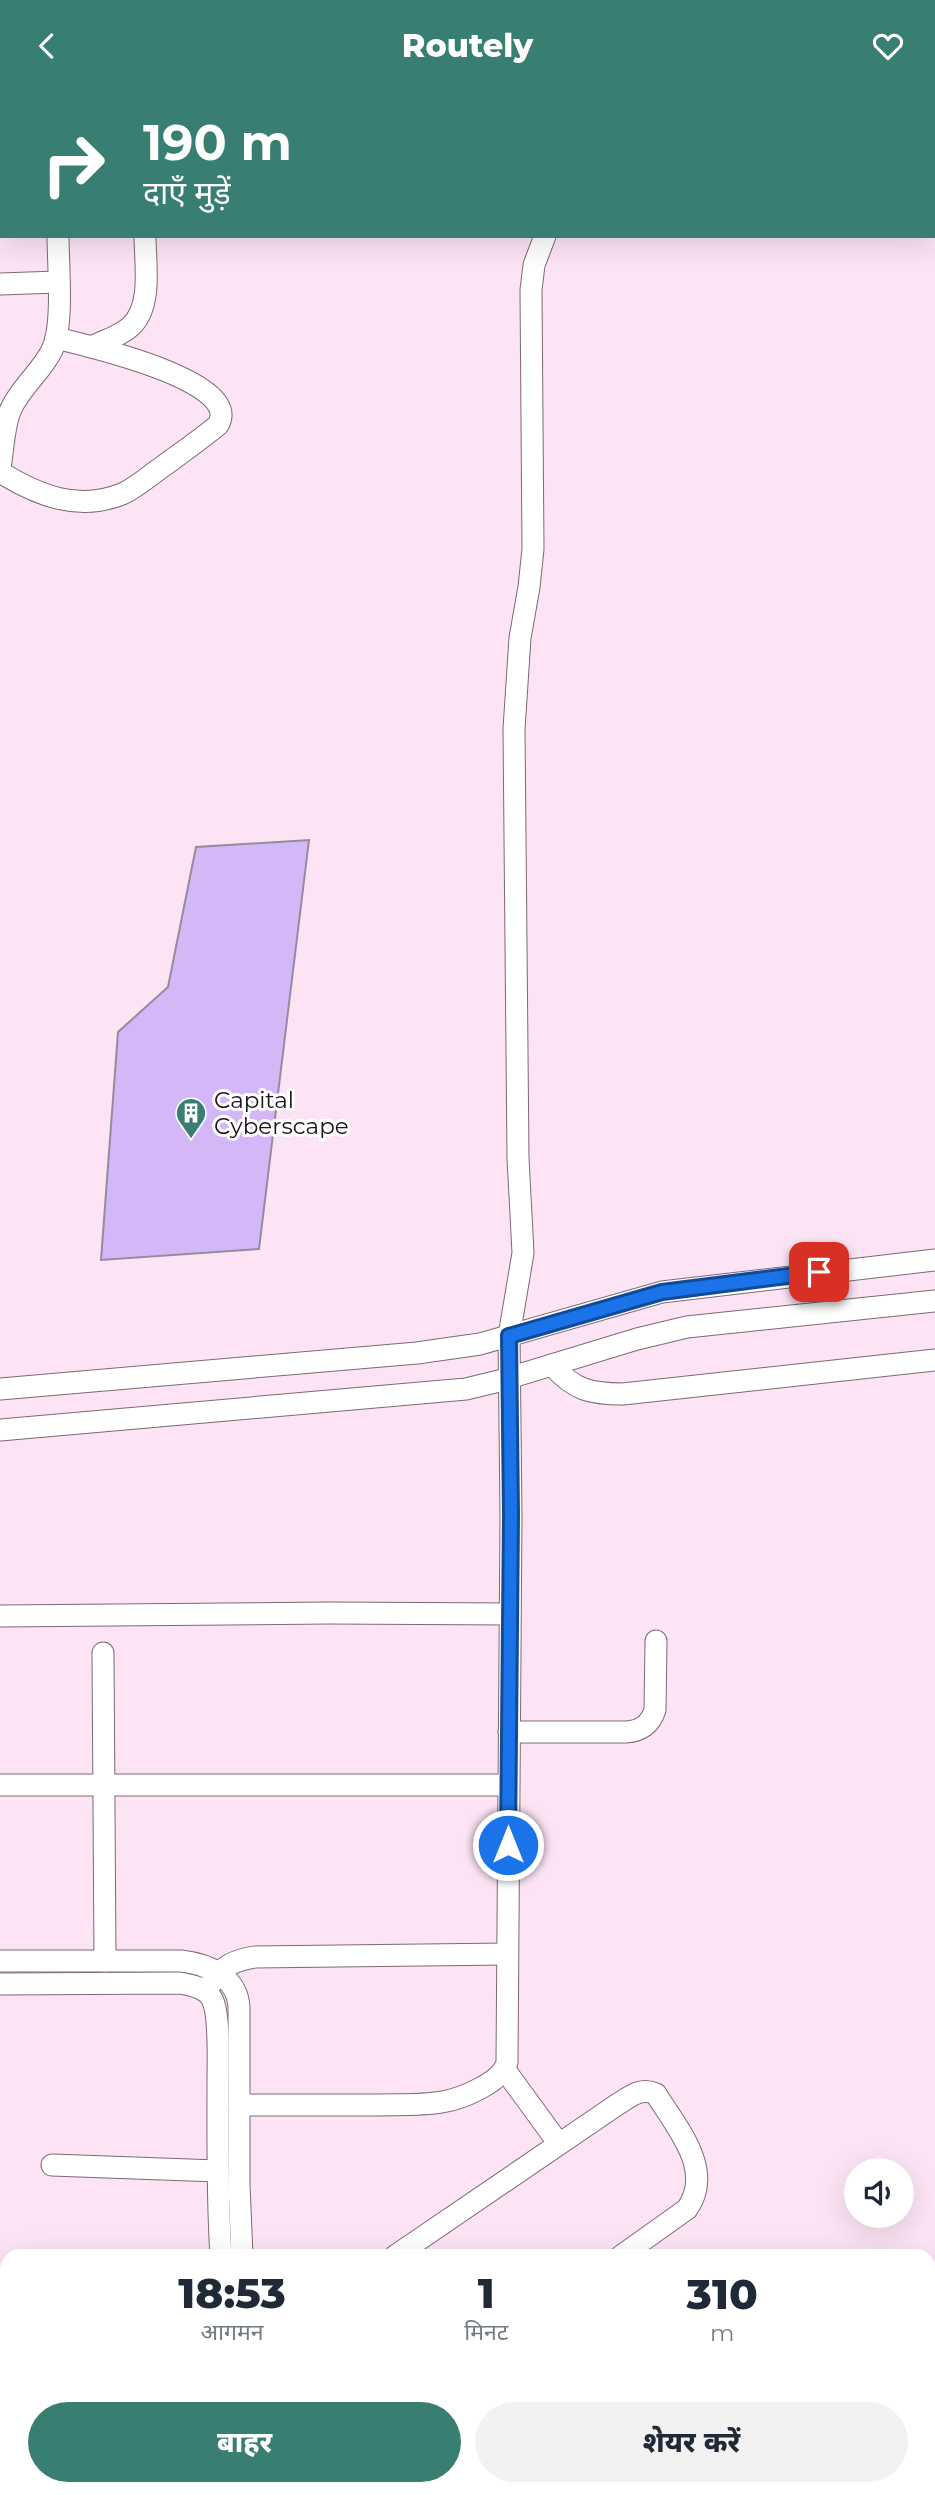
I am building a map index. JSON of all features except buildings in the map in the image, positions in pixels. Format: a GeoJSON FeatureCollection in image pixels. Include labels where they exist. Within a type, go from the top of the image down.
{"type":"FeatureCollection","features":[{"type":"Feature","properties":{"kind":"street"},"geometry":{"type":"LineString","coordinates":[[56,338],[165,369],[216,400],[222,408],[223,417],[218,425],[203,437],[140,483],[105,500],[72,502],[54,498],[34,492],[0,470],[11,409],[46,360],[56,338],[58,238]]}},
{"type":"Feature","properties":{"kind":"street"},"geometry":{"type":"LineString","coordinates":[[91,347],[131,327],[138,318],[145,293],[145,238]]}},
{"type":"Feature","properties":{"kind":"street"},"geometry":{"type":"LineString","coordinates":[[239,2105],[431,2104],[459,2098],[498,2077],[505,2070],[507,2062],[511,1515],[508,1379],[509,1336],[523,1254],[518,1158],[514,717],[520,638],[533,549],[531,290],[534,265],[544,238]]}},
{"type":"Feature","properties":{"kind":"street"},"geometry":{"type":"LineString","coordinates":[[0,284],[58,282]]}},
{"type":"Feature","properties":{"kind":"street"},"geometry":{"type":"LineString","coordinates":[[0,1389],[417,1353],[509,1336],[662,1292],[935,1260]]}},
{"type":"Feature","properties":{"kind":"street"},"geometry":{"type":"LineString","coordinates":[[0,1430],[454,1390],[508,1379],[637,1339],[696,1325],[935,1301]]}},
{"type":"Feature","properties":{"kind":"street"},"geometry":{"type":"LineString","coordinates":[[552,1365],[574,1386],[589,1392],[623,1394],[935,1360]]}},
{"type":"Feature","properties":{"kind":"street"},"geometry":{"type":"LineString","coordinates":[[0,1616],[509,1614]]}},
{"type":"Feature","properties":{"kind":"street"},"geometry":{"type":"LineString","coordinates":[[509,1732],[626,1732],[643,1728],[655,1710],[656,1641]]}},
{"type":"Feature","properties":{"kind":"street"},"geometry":{"type":"LineString","coordinates":[[103,1653],[105,1961]]}},
{"type":"Feature","properties":{"kind":"street"},"geometry":{"type":"LineString","coordinates":[[0,1785],[508,1785]]}},
{"type":"Feature","properties":{"kind":"street"},"geometry":{"type":"LineString","coordinates":[[207,1992],[218,1972],[234,1962],[255,1957],[508,1954]]}},
{"type":"Feature","properties":{"kind":"street"},"geometry":{"type":"LineString","coordinates":[[0,1961],[181,1961],[208,1966],[218,1972],[234,1990],[239,2000],[242,2249]]}},
{"type":"Feature","properties":{"kind":"street"},"geometry":{"type":"LineString","coordinates":[[0,1983],[180,1983],[207,1992],[215,2008],[218,2052],[221,2249]]}},
{"type":"Feature","properties":{"kind":"street"},"geometry":{"type":"LineString","coordinates":[[505,2070],[559,2144]]}},
{"type":"Feature","properties":{"kind":"street"},"geometry":{"type":"LineString","coordinates":[[405,2249],[637,2092],[650,2091],[656,2094],[692,2154],[696,2178],[693,2200],[674,2220],[631,2249]]}},
{"type":"Feature","properties":{"kind":"street"},"geometry":{"type":"LineString","coordinates":[[52,2165],[218,2171]]}},
{"type":"Feature","properties":{"kind":"place","name":"Capital Cyberscape"},"geometry":{"type":"Point","coordinates":[191,1140]}},
{"type":"Feature","properties":{"kind":"route"},"geometry":{"type":"LineString","coordinates":[[508,1845],[511,1515],[509,1336],[662,1292],[819,1272]]}}]}
